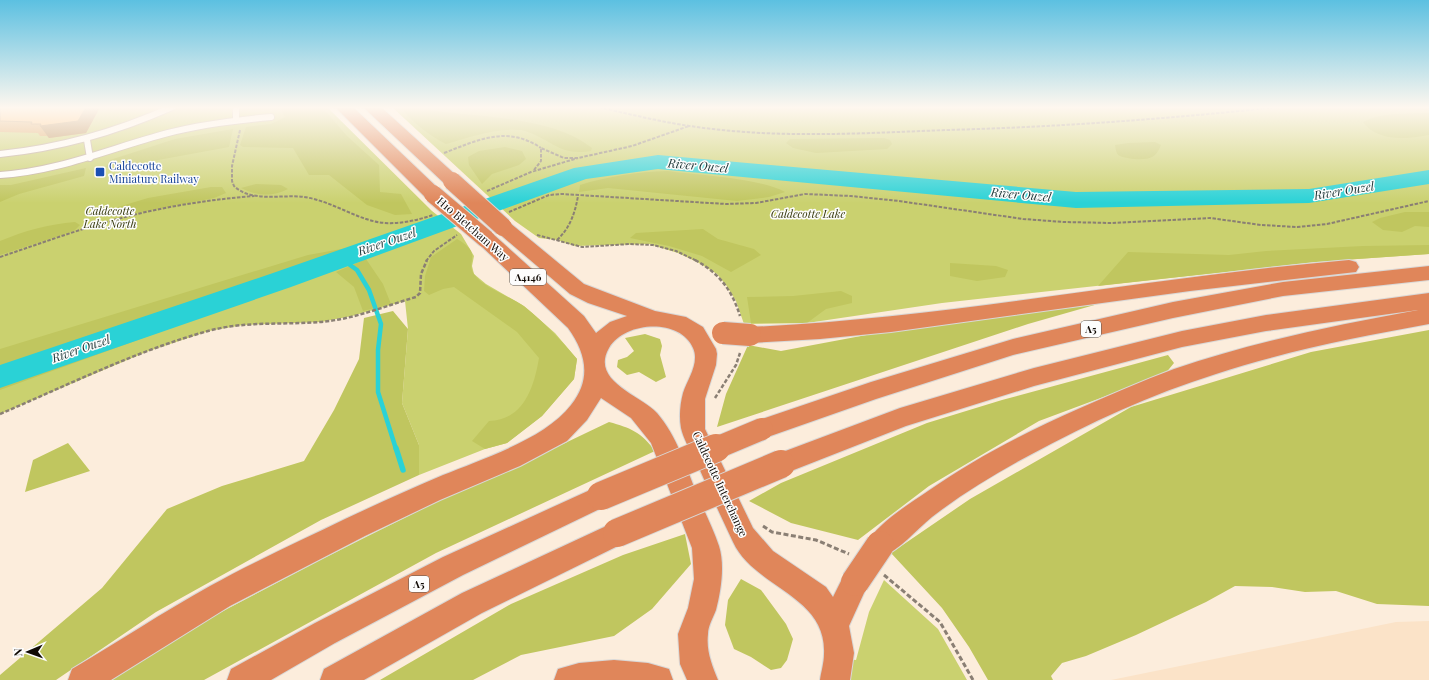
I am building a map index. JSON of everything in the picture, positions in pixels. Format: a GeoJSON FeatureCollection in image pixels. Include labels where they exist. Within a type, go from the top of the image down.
{"type":"FeatureCollection","features":[{"type":"Feature","properties":{"kind":"highway","name":"H10 Bletcham Way"},"geometry":{"type":"LineString","coordinates":[[376,139],[433,194],[486,239],[576,322],[589,340],[595,365]]}},
{"type":"Feature","properties":{"kind":"highway","name":"H10 Bletcham Way"},"geometry":{"type":"LineString","coordinates":[[406,139],[503,227],[577,289],[590,297],[633,309],[649,318]]}},
{"type":"Feature","properties":{"kind":"highway"},"geometry":{"type":"LineString","coordinates":[[83,680],[220,596],[356,527],[431,492],[511,458],[558,434],[579,413],[590,396],[600,343],[609,333],[620,326],[649,318],[674,322],[691,329],[724,333],[784,334],[933,319],[1109,294],[1305,270],[1429,261]]}},
{"type":"Feature","properties":{"kind":"highway","name":"A5"},"geometry":{"type":"LineString","coordinates":[[242,680],[453,566],[601,496],[762,430],[871,391],[1028,344],[1173,310],[1283,289],[1429,273]]}},
{"type":"Feature","properties":{"kind":"highway"},"geometry":{"type":"LineString","coordinates":[[335,680],[472,603],[617,533],[781,464],[900,418],[1034,378],[1182,339],[1266,323],[1429,302]]}},
{"type":"Feature","properties":{"kind":"highway"},"geometry":{"type":"LineString","coordinates":[[834,625],[867,564],[906,520],[963,482],[1024,445],[1105,408],[1182,376],[1270,350],[1356,329],[1429,316]]}},
{"type":"Feature","properties":{"kind":"highway","name":"Caldecotte Interchange"},"geometry":{"type":"LineString","coordinates":[[691,329],[701,340],[705,350],[704,370],[695,390],[692,410],[693,428],[744,537],[762,560],[816,597],[834,625],[839,653],[835,680]]}},
{"type":"Feature","properties":{"kind":"highway"},"geometry":{"type":"LineString","coordinates":[[595,365],[602,385],[610,394],[638,410],[652,424],[662,438],[706,548],[708,579],[702,608],[694,634],[695,664],[703,680]]}},
{"type":"Feature","properties":{"kind":"highway"},"geometry":{"type":"LineString","coordinates":[[569,680],[584,676],[642,676],[658,680]]}},
{"type":"Feature","properties":{"kind":"lane"},"geometry":{"type":"LineString","coordinates":[[0,154],[34,152],[90,139]]}},
{"type":"Feature","properties":{"kind":"lane"},"geometry":{"type":"LineString","coordinates":[[0,174],[19,174],[90,158],[151,139]]}},
{"type":"Feature","properties":{"kind":"lane"},"geometry":{"type":"LineString","coordinates":[[87,140],[90,158]]}},
{"type":"Feature","properties":{"kind":"path"},"geometry":{"type":"LineString","coordinates":[[238,139],[232,166],[233,182],[235,187],[243,193],[258,196]]}},
{"type":"Feature","properties":{"kind":"path"},"geometry":{"type":"LineString","coordinates":[[444,153],[486,139]]}},
{"type":"Feature","properties":{"kind":"path"},"geometry":{"type":"LineString","coordinates":[[529,139],[542,148],[564,158],[578,158]]}},
{"type":"Feature","properties":{"kind":"path"},"geometry":{"type":"LineString","coordinates":[[484,192],[531,172],[578,158],[632,146],[653,139]]}},
{"type":"Feature","properties":{"kind":"path"},"geometry":{"type":"LineString","coordinates":[[531,172],[537,168],[541,161],[542,148]]}},
{"type":"Feature","properties":{"kind":"path"},"geometry":{"type":"LineString","coordinates":[[713,402],[718,390],[734,372],[740,355],[744,333],[736,301],[716,274],[699,263],[678,253],[649,244],[575,246],[557,240],[564,235],[570,224],[575,212],[578,196],[726,204],[756,203],[805,194],[899,201],[1023,219],[1057,222],[1111,223],[1210,218],[1261,225],[1297,227],[1327,224],[1429,201]]}},
{"type":"Feature","properties":{"kind":"path"},"geometry":{"type":"LineString","coordinates":[[0,257],[83,229],[142,213],[195,203],[258,196],[281,195],[315,198],[372,221],[384,224],[413,221],[435,214]]}},
{"type":"Feature","properties":{"kind":"path"},"geometry":{"type":"LineString","coordinates":[[0,414],[146,352],[208,331],[243,325],[321,322],[352,316],[405,301]]}},
{"type":"Feature","properties":{"kind":"path"},"geometry":{"type":"LineString","coordinates":[[758,523],[772,532],[816,540],[867,564],[940,622],[972,680]]}},
{"type":"Feature","properties":{"kind":"shaded area"},"geometry":{"type":"Polygon","coordinates":[[[1429,621],[1429,680],[1111,680],[1396,622],[1429,621]]]}},
{"type":"Feature","properties":{"kind":"green space","name":"Caldecotte Lake North"},"geometry":{"type":"Polygon","coordinates":[[[0,139],[359,139],[432,211],[461,234],[474,256],[472,266],[474,274],[486,284],[524,306],[555,333],[577,359],[574,379],[542,416],[507,443],[485,449],[419,475],[419,445],[402,403],[408,329],[405,301],[352,316],[321,322],[243,325],[209,331],[146,352],[0,414],[0,139]]]}},
{"type":"Feature","properties":{"kind":"green space"},"geometry":{"type":"Polygon","coordinates":[[[175,139],[231,139],[229,147],[109,169],[106,167],[110,160],[175,139]]]}},
{"type":"Feature","properties":{"kind":"green space"},"geometry":{"type":"Polygon","coordinates":[[[242,139],[350,139],[379,165],[380,192],[401,194],[412,214],[395,215],[367,205],[329,175],[309,175],[293,148],[243,147],[240,145],[242,139]]]}},
{"type":"Feature","properties":{"kind":"green space","name":"Caldecotte Lake"},"geometry":{"type":"Polygon","coordinates":[[[426,139],[1429,139],[1429,254],[1314,262],[942,303],[807,323],[744,324],[736,301],[717,274],[678,253],[649,244],[575,246],[557,240],[539,238],[515,221],[426,139]]]}},
{"type":"Feature","properties":{"kind":"green space"},"geometry":{"type":"Polygon","coordinates":[[[437,139],[462,139],[446,144],[437,139]]]}},
{"type":"Feature","properties":{"kind":"green space"},"geometry":{"type":"Polygon","coordinates":[[[542,139],[577,139],[592,148],[591,151],[580,152],[564,150],[542,139]]]}},
{"type":"Feature","properties":{"kind":"green space"},"geometry":{"type":"Polygon","coordinates":[[[790,139],[886,139],[890,140],[892,144],[887,149],[816,153],[793,148],[786,143],[790,139]]]}},
{"type":"Feature","properties":{"kind":"green space"},"geometry":{"type":"Polygon","coordinates":[[[1155,142],[1161,145],[1156,154],[1145,159],[1131,159],[1120,156],[1117,153],[1115,145],[1129,143],[1155,142]]]}},
{"type":"Feature","properties":{"kind":"green space"},"geometry":{"type":"Polygon","coordinates":[[[505,147],[522,151],[526,159],[519,165],[492,174],[482,184],[469,165],[468,157],[479,151],[505,147]]]}},
{"type":"Feature","properties":{"kind":"green space"},"geometry":{"type":"Polygon","coordinates":[[[86,168],[84,176],[19,194],[0,202],[0,185],[11,185],[86,168]]]}},
{"type":"Feature","properties":{"kind":"green space"},"geometry":{"type":"Polygon","coordinates":[[[667,171],[744,180],[774,187],[785,192],[769,197],[737,201],[608,188],[579,192],[580,185],[602,179],[634,173],[667,171]]]}},
{"type":"Feature","properties":{"kind":"green space"},"geometry":{"type":"Polygon","coordinates":[[[256,184],[281,185],[288,189],[282,192],[259,194],[241,188],[256,184]]]}},
{"type":"Feature","properties":{"kind":"green space"},"geometry":{"type":"Polygon","coordinates":[[[211,187],[222,187],[226,193],[214,198],[131,214],[115,214],[118,207],[148,198],[211,187]]]}},
{"type":"Feature","properties":{"kind":"green space"},"geometry":{"type":"Polygon","coordinates":[[[1405,212],[1429,212],[1429,227],[1415,226],[1402,232],[1383,230],[1372,222],[1380,218],[1405,212]]]}},
{"type":"Feature","properties":{"kind":"green space"},"geometry":{"type":"Polygon","coordinates":[[[75,222],[80,225],[74,231],[0,255],[0,241],[37,228],[75,222]]]}},
{"type":"Feature","properties":{"kind":"green space"},"geometry":{"type":"Polygon","coordinates":[[[703,229],[718,239],[754,249],[761,255],[731,272],[702,256],[669,246],[630,238],[636,233],[703,229]]]}},
{"type":"Feature","properties":{"kind":"green space"},"geometry":{"type":"Polygon","coordinates":[[[457,239],[470,249],[472,253],[472,269],[478,279],[484,284],[525,307],[565,345],[577,359],[574,379],[542,416],[507,443],[485,449],[472,441],[489,421],[501,419],[511,415],[519,408],[525,400],[534,380],[539,358],[517,332],[454,287],[443,289],[429,295],[424,291],[425,276],[431,257],[457,239]]]}},
{"type":"Feature","properties":{"kind":"green space"},"geometry":{"type":"Polygon","coordinates":[[[369,244],[333,269],[0,390],[0,349],[308,255],[369,244]]]}},
{"type":"Feature","properties":{"kind":"green space"},"geometry":{"type":"Polygon","coordinates":[[[1429,245],[1429,254],[1314,262],[1098,286],[1128,252],[1229,255],[1266,251],[1363,246],[1429,245]]]}},
{"type":"Feature","properties":{"kind":"green space"},"geometry":{"type":"Polygon","coordinates":[[[366,259],[383,284],[391,304],[363,311],[354,287],[336,272],[366,259]]]}},
{"type":"Feature","properties":{"kind":"green space"},"geometry":{"type":"Polygon","coordinates":[[[950,263],[996,266],[1008,270],[1005,277],[977,281],[950,276],[950,263]]]}},
{"type":"Feature","properties":{"kind":"green space"},"geometry":{"type":"Polygon","coordinates":[[[841,291],[852,296],[852,303],[826,309],[807,323],[751,323],[747,297],[793,296],[841,291]]]}},
{"type":"Feature","properties":{"kind":"green space"},"geometry":{"type":"Polygon","coordinates":[[[1098,304],[1028,324],[717,427],[726,394],[748,345],[781,351],[893,330],[1098,304]]]}},
{"type":"Feature","properties":{"kind":"green space"},"geometry":{"type":"Polygon","coordinates":[[[393,311],[408,329],[402,403],[419,445],[419,475],[321,520],[156,612],[56,680],[0,680],[0,675],[102,588],[167,509],[222,486],[304,461],[334,410],[359,359],[364,318],[393,311]]]}},
{"type":"Feature","properties":{"kind":"green space"},"geometry":{"type":"Polygon","coordinates":[[[1429,330],[1429,606],[1377,604],[1336,591],[1305,592],[1272,587],[1235,586],[1206,602],[1136,635],[1086,656],[1062,663],[1051,676],[1053,680],[988,680],[969,647],[942,608],[891,553],[970,499],[1131,407],[1311,352],[1429,330]]]}},
{"type":"Feature","properties":{"kind":"green space"},"geometry":{"type":"Polygon","coordinates":[[[645,334],[660,339],[662,346],[660,355],[666,377],[656,382],[639,372],[627,375],[617,367],[618,360],[627,357],[634,351],[625,338],[645,334]]]}},
{"type":"Feature","properties":{"kind":"green space"},"geometry":{"type":"Polygon","coordinates":[[[1168,355],[1174,363],[1165,374],[1039,421],[929,486],[858,540],[791,523],[749,501],[781,483],[927,423],[1002,400],[1168,355]]]}},
{"type":"Feature","properties":{"kind":"green space"},"geometry":{"type":"Polygon","coordinates":[[[609,422],[624,426],[640,435],[655,451],[436,553],[204,680],[105,680],[143,653],[320,560],[456,492],[609,422]]]}},
{"type":"Feature","properties":{"kind":"green space"},"geometry":{"type":"Polygon","coordinates":[[[68,443],[90,471],[25,492],[33,460],[68,443]]]}},
{"type":"Feature","properties":{"kind":"green space"},"geometry":{"type":"Polygon","coordinates":[[[685,534],[691,564],[652,609],[614,636],[521,655],[473,680],[380,680],[511,604],[623,555],[685,534]]]}},
{"type":"Feature","properties":{"kind":"green space"},"geometry":{"type":"Polygon","coordinates":[[[741,579],[761,590],[786,624],[793,639],[787,660],[781,668],[771,670],[751,657],[734,649],[725,625],[728,600],[741,579]]]}},
{"type":"Feature","properties":{"kind":"green space"},"geometry":{"type":"Polygon","coordinates":[[[884,580],[938,629],[967,680],[848,680],[846,659],[856,660],[869,612],[884,580]]]}},
{"type":"Feature","properties":{"kind":"waterway","name":"River Ouzel"},"geometry":{"type":"LineString","coordinates":[[0,377],[282,280],[582,173],[658,162],[1076,200],[1309,196],[1429,177]]}},
{"type":"Feature","properties":{"kind":"waterway"},"geometry":{"type":"LineString","coordinates":[[343,260],[357,270],[369,290],[381,324],[378,350],[378,392],[396,449]]}},
{"type":"Feature","properties":{"kind":"waterway"},"geometry":{"type":"LineString","coordinates":[[396,448],[403,470]]}},
{"type":"Feature","properties":{"kind":"place","name":"Caldecotte Miniature Railway"},"geometry":{"type":"Point","coordinates":[100,172]}}]}
